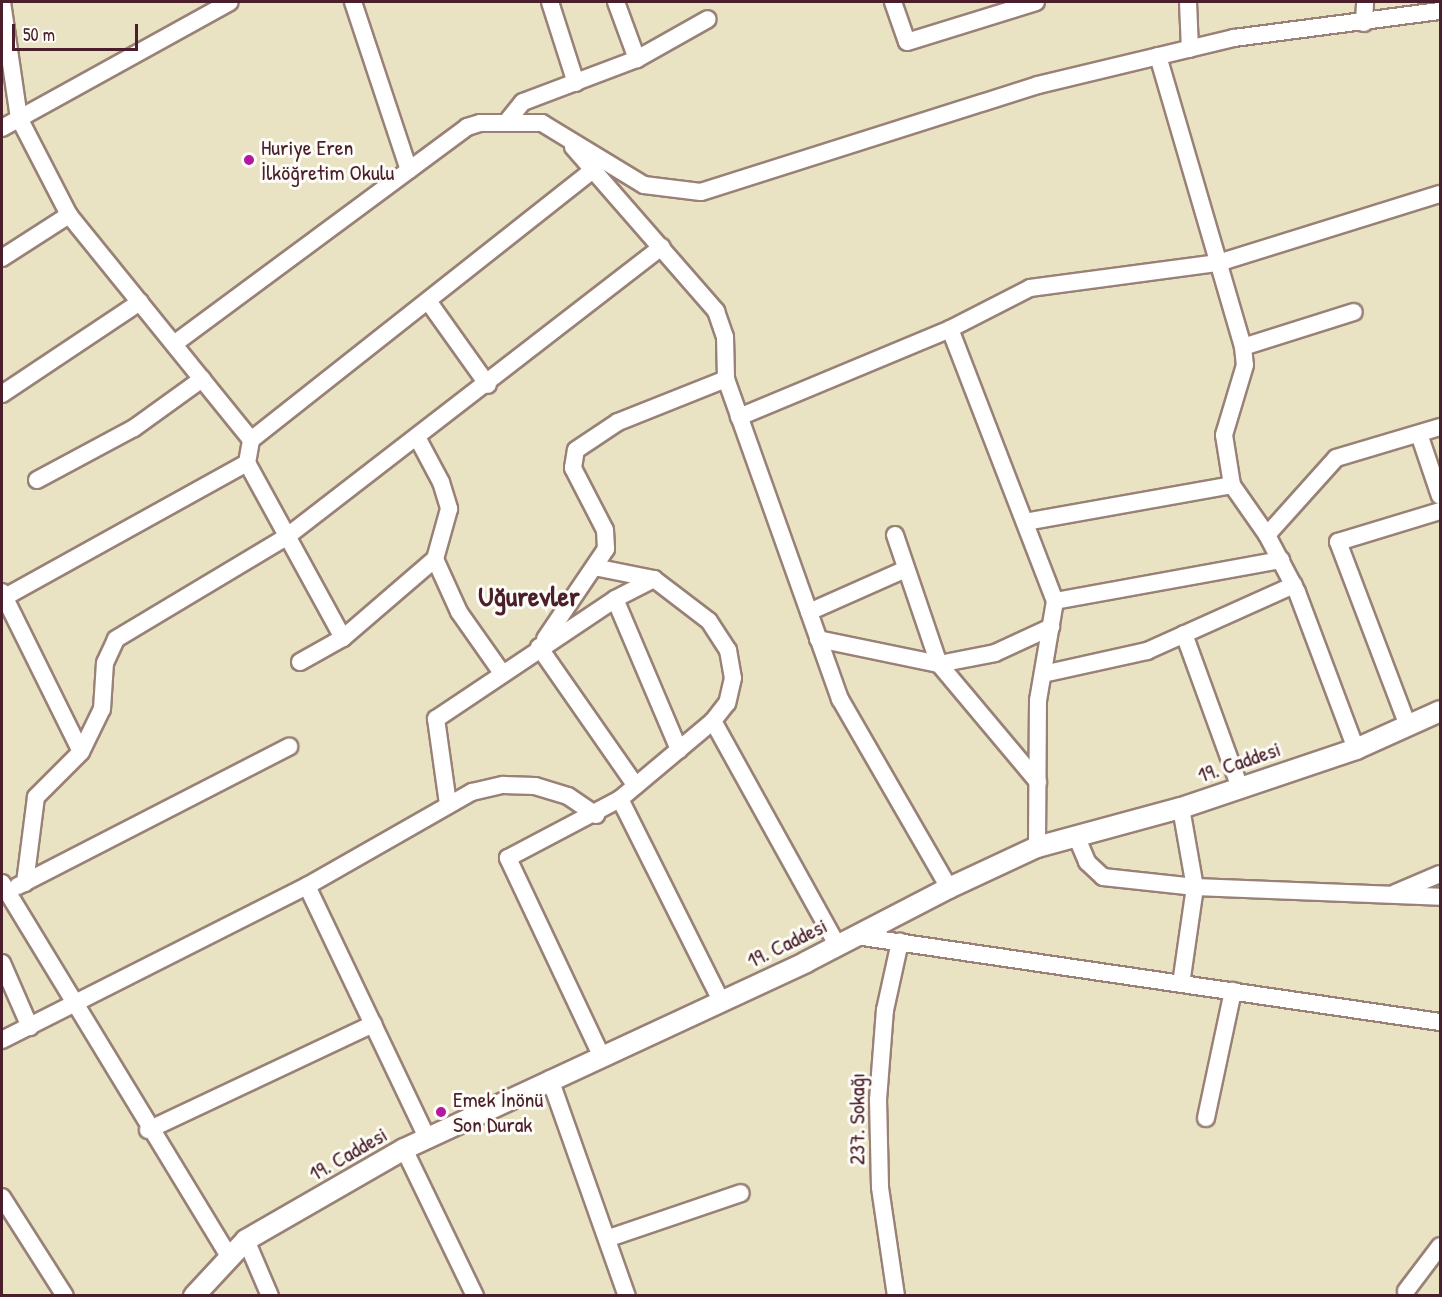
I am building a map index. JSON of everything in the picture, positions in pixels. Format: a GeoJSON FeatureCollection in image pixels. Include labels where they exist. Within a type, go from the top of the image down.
{"type":"FeatureCollection","features":[{"type":"Feature","properties":{"kind":"street"},"geometry":{"type":"LineString","coordinates":[[2,2],[19,118],[69,215],[251,440]]}},
{"type":"Feature","properties":{"kind":"street"},"geometry":{"type":"LineString","coordinates":[[2,128],[230,2]]}},
{"type":"Feature","properties":{"kind":"street"},"geometry":{"type":"LineString","coordinates":[[354,2],[409,170]]}},
{"type":"Feature","properties":{"kind":"street"},"geometry":{"type":"LineString","coordinates":[[550,2],[576,83]]}},
{"type":"Feature","properties":{"kind":"street"},"geometry":{"type":"LineString","coordinates":[[616,2],[637,59]]}},
{"type":"Feature","properties":{"kind":"street"},"geometry":{"type":"LineString","coordinates":[[893,2],[907,42],[1036,2]]}},
{"type":"Feature","properties":{"kind":"street"},"geometry":{"type":"LineString","coordinates":[[1188,2],[1190,49]]}},
{"type":"Feature","properties":{"kind":"street"},"geometry":{"type":"LineString","coordinates":[[1364,23],[1365,2]]}},
{"type":"Feature","properties":{"kind":"street"},"geometry":{"type":"LineString","coordinates":[[174,344],[467,127],[509,119],[557,129],[644,185],[672,193],[701,192],[1038,85],[1190,49],[1440,11]]}},
{"type":"Feature","properties":{"kind":"street"},"geometry":{"type":"LineString","coordinates":[[509,119],[523,102],[637,59],[708,19]]}},
{"type":"Feature","properties":{"kind":"street"},"geometry":{"type":"LineString","coordinates":[[1158,56],[1243,347],[1245,365],[1224,435],[1232,485],[1267,535],[1294,585],[1356,749]]}},
{"type":"Feature","properties":{"kind":"street"},"geometry":{"type":"LineString","coordinates":[[557,129],[716,310],[725,337],[726,379],[840,699],[949,888]]}},
{"type":"Feature","properties":{"kind":"street"},"geometry":{"type":"LineString","coordinates":[[343,638],[285,538],[247,463],[251,440],[593,170]]}},
{"type":"Feature","properties":{"kind":"street"},"geometry":{"type":"LineString","coordinates":[[739,417],[950,329],[1007,296],[1053,282],[1218,263],[1440,194]]}},
{"type":"Feature","properties":{"kind":"street"},"geometry":{"type":"LineString","coordinates":[[2,258],[69,215]]}},
{"type":"Feature","properties":{"kind":"street"},"geometry":{"type":"LineString","coordinates":[[25,883],[36,797],[81,752],[102,709],[105,663],[116,639],[285,538],[488,385],[662,246]]}},
{"type":"Feature","properties":{"kind":"street"},"geometry":{"type":"LineString","coordinates":[[428,301],[488,385]]}},
{"type":"Feature","properties":{"kind":"street"},"geometry":{"type":"LineString","coordinates":[[2,394],[140,302]]}},
{"type":"Feature","properties":{"kind":"street"},"geometry":{"type":"LineString","coordinates":[[1243,347],[1354,312]]}},
{"type":"Feature","properties":{"kind":"street"},"geometry":{"type":"LineString","coordinates":[[950,329],[1055,601],[1043,674],[1037,847]]}},
{"type":"Feature","properties":{"kind":"street"},"geometry":{"type":"LineString","coordinates":[[539,647],[599,568],[606,549],[605,530],[573,468],[576,450],[618,422],[726,379]]}},
{"type":"Feature","properties":{"kind":"street"},"geometry":{"type":"LineString","coordinates":[[37,480],[134,428],[202,380]]}},
{"type":"Feature","properties":{"kind":"street"},"geometry":{"type":"LineString","coordinates":[[1267,535],[1336,458],[1440,427]]}},
{"type":"Feature","properties":{"kind":"street"},"geometry":{"type":"LineString","coordinates":[[1419,434],[1440,496]]}},
{"type":"Feature","properties":{"kind":"street"},"geometry":{"type":"LineString","coordinates":[[300,662],[343,638],[435,559],[449,509],[441,482],[417,439]]}},
{"type":"Feature","properties":{"kind":"street"},"geometry":{"type":"LineString","coordinates":[[81,752],[3,595],[247,463]]}},
{"type":"Feature","properties":{"kind":"street"},"geometry":{"type":"LineString","coordinates":[[1025,522],[1232,485]]}},
{"type":"Feature","properties":{"kind":"street"},"geometry":{"type":"LineString","coordinates":[[1408,726],[1338,542],[1440,511]]}},
{"type":"Feature","properties":{"kind":"street"},"geometry":{"type":"LineString","coordinates":[[895,535],[939,664],[1038,782]]}},
{"type":"Feature","properties":{"kind":"street"},"geometry":{"type":"LineString","coordinates":[[435,559],[459,612],[502,673]]}},
{"type":"Feature","properties":{"kind":"street"},"geometry":{"type":"LineString","coordinates":[[1055,601],[1281,560]]}},
{"type":"Feature","properties":{"kind":"street"},"geometry":{"type":"LineString","coordinates":[[599,568],[654,579],[709,621],[728,650],[733,678],[727,703],[713,721],[620,799],[596,815],[508,858],[601,1055]]}},
{"type":"Feature","properties":{"kind":"street"},"geometry":{"type":"LineString","coordinates":[[809,612],[906,569]]}},
{"type":"Feature","properties":{"kind":"street"},"geometry":{"type":"LineString","coordinates":[[448,804],[436,719],[539,647],[615,599],[654,579]]}},
{"type":"Feature","properties":{"kind":"street"},"geometry":{"type":"LineString","coordinates":[[1043,674],[1147,651],[1294,585]]}},
{"type":"Feature","properties":{"kind":"street"},"geometry":{"type":"LineString","coordinates":[[615,599],[679,750]]}},
{"type":"Feature","properties":{"kind":"street"},"geometry":{"type":"LineString","coordinates":[[818,639],[939,664],[995,653],[1051,627]]}},
{"type":"Feature","properties":{"kind":"street"},"geometry":{"type":"LineString","coordinates":[[1184,634],[1239,785]]}},
{"type":"Feature","properties":{"kind":"street"},"geometry":{"type":"LineString","coordinates":[[539,647],[636,786]]}},
{"type":"Feature","properties":{"kind":"street","name":"19. Caddesi"},"geometry":{"type":"LineString","coordinates":[[194,1296],[246,1240],[404,1149],[856,936],[949,888],[1037,847],[1181,808],[1239,785],[1356,749],[1440,711]]}},
{"type":"Feature","properties":{"kind":"street"},"geometry":{"type":"LineString","coordinates":[[713,721],[837,945]]}},
{"type":"Feature","properties":{"kind":"street"},"geometry":{"type":"LineString","coordinates":[[230,1257],[148,1130],[78,1005],[3,890],[25,883],[288,747]]}},
{"type":"Feature","properties":{"kind":"street"},"geometry":{"type":"LineString","coordinates":[[2,1040],[78,1005],[307,886],[448,804],[488,787],[519,784],[568,796],[596,815]]}},
{"type":"Feature","properties":{"kind":"street"},"geometry":{"type":"LineString","coordinates":[[620,799],[720,1001]]}},
{"type":"Feature","properties":{"kind":"street"},"geometry":{"type":"LineString","coordinates":[[1181,808],[1195,887],[1181,984]]}},
{"type":"Feature","properties":{"kind":"street"},"geometry":{"type":"LineString","coordinates":[[1077,838],[1087,862],[1103,877],[1195,887],[1440,897]]}},
{"type":"Feature","properties":{"kind":"street"},"geometry":{"type":"LineString","coordinates":[[1392,895],[1440,874]]}},
{"type":"Feature","properties":{"kind":"street"},"geometry":{"type":"LineString","coordinates":[[307,886],[428,1138]]}},
{"type":"Feature","properties":{"kind":"street"},"geometry":{"type":"LineString","coordinates":[[856,936],[1440,1022]]}},
{"type":"Feature","properties":{"kind":"street","name":"237. Sokağı"},"geometry":{"type":"LineString","coordinates":[[896,1296],[880,1187],[878,1100],[885,1010],[900,942]]}},
{"type":"Feature","properties":{"kind":"street"},"geometry":{"type":"LineString","coordinates":[[2,963],[30,1027]]}},
{"type":"Feature","properties":{"kind":"street"},"geometry":{"type":"LineString","coordinates":[[1206,1118],[1233,991]]}},
{"type":"Feature","properties":{"kind":"street"},"geometry":{"type":"LineString","coordinates":[[148,1130],[373,1024]]}},
{"type":"Feature","properties":{"kind":"street"},"geometry":{"type":"LineString","coordinates":[[550,1079],[609,1238],[627,1296]]}},
{"type":"Feature","properties":{"kind":"street"},"geometry":{"type":"LineString","coordinates":[[404,1149],[475,1296]]}},
{"type":"Feature","properties":{"kind":"street"},"geometry":{"type":"LineString","coordinates":[[609,1238],[741,1193]]}},
{"type":"Feature","properties":{"kind":"street"},"geometry":{"type":"LineString","coordinates":[[2,1197],[65,1296]]}},
{"type":"Feature","properties":{"kind":"street"},"geometry":{"type":"LineString","coordinates":[[246,1240],[270,1296]]}},
{"type":"Feature","properties":{"kind":"street"},"geometry":{"type":"LineString","coordinates":[[1406,1291],[1440,1246]]}},
{"type":"Feature","properties":{"kind":"place","name":"Huriye Eren İlköğretim Okulu"},"geometry":{"type":"Point","coordinates":[249,160]}},
{"type":"Feature","properties":{"kind":"place","name":"Emek İnönü Son Durak"},"geometry":{"type":"Point","coordinates":[441,1112]}},
{"type":"Feature","properties":{"kind":"district","name":"Uğurevler"},"geometry":{"type":"Point","coordinates":[529,596]}}]}
